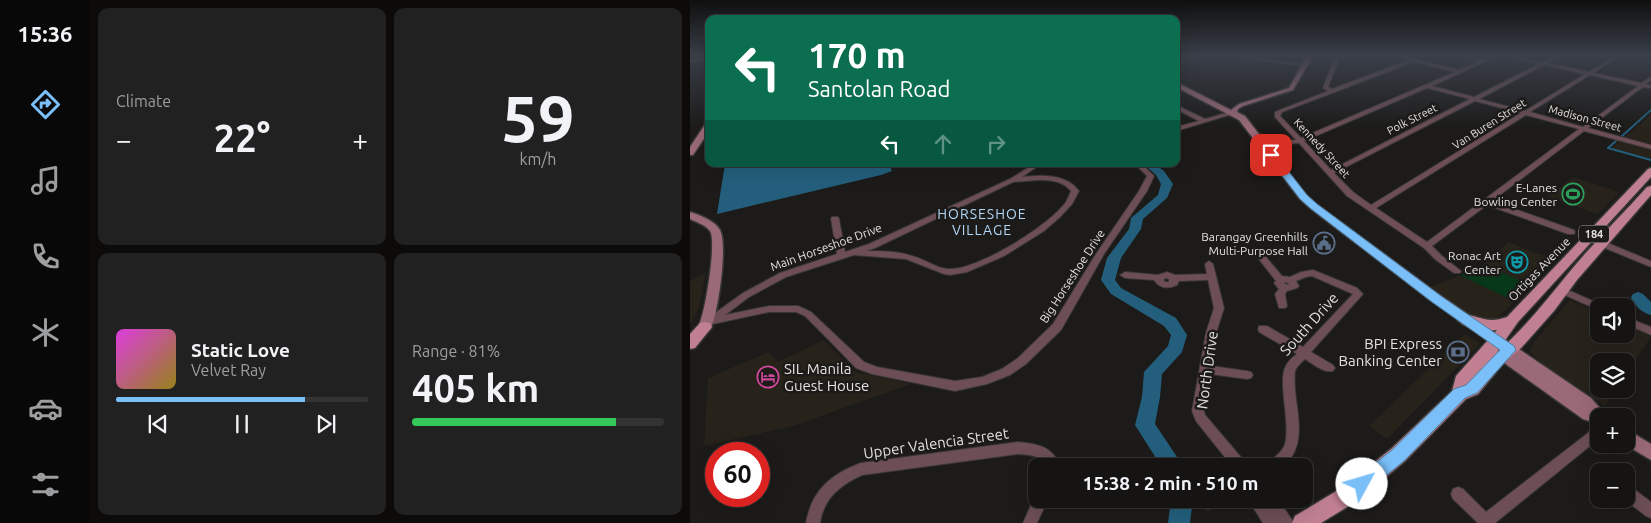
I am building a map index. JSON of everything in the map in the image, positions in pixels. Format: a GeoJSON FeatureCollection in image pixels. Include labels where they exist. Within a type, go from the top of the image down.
{"type":"FeatureCollection","features":[{"type":"Feature","properties":{"kind":"main road"},"geometry":{"type":"LineString","coordinates":[[1237,112],[1291,89],[1296,80]]}},
{"type":"Feature","properties":{"kind":"main road"},"geometry":{"type":"LineString","coordinates":[[1180,86],[1218,106],[1237,112],[1307,200],[1573,404],[1590,412]]}},
{"type":"Feature","properties":{"kind":"main road"},"geometry":{"type":"LineString","coordinates":[[1237,112],[1236,119],[1301,202],[1406,285],[1501,348]]}},
{"type":"Feature","properties":{"kind":"main road"},"geometry":{"type":"LineString","coordinates":[[690,153],[705,131]]}},
{"type":"Feature","properties":{"kind":"main road","name":"Ortigas Avenue"},"geometry":{"type":"LineString","coordinates":[[1501,348],[1511,321],[1651,171]]}},
{"type":"Feature","properties":{"kind":"main road","name":"184"},"geometry":{"type":"LineString","coordinates":[[1302,523],[1350,494],[1398,455],[1460,394],[1472,389],[1501,348],[1549,308],[1561,290],[1651,189]]}},
{"type":"Feature","properties":{"kind":"main road"},"geometry":{"type":"LineString","coordinates":[[690,215],[712,226],[717,232],[717,261],[707,324],[690,344]]}},
{"type":"Feature","properties":{"kind":"main road"},"geometry":{"type":"LineString","coordinates":[[1463,318],[1484,326],[1502,325],[1511,321]]}},
{"type":"Feature","properties":{"kind":"main road"},"geometry":{"type":"LineString","coordinates":[[690,330],[707,324]]}},
{"type":"Feature","properties":{"kind":"main road"},"geometry":{"type":"LineString","coordinates":[[1635,442],[1651,453]]}},
{"type":"Feature","properties":{"kind":"street"},"geometry":{"type":"LineString","coordinates":[[1327,80],[1327,90],[1332,91]]}},
{"type":"Feature","properties":{"kind":"street","name":"Kennedy Street"},"geometry":{"type":"LineString","coordinates":[[1360,80],[1277,113],[1277,116],[1350,194],[1426,246],[1438,258],[1457,271]]}},
{"type":"Feature","properties":{"kind":"street"},"geometry":{"type":"LineString","coordinates":[[1268,144],[1300,141],[1440,80]]}},
{"type":"Feature","properties":{"kind":"street","name":"Polk Street"},"geometry":{"type":"LineString","coordinates":[[1330,173],[1511,80]]}},
{"type":"Feature","properties":{"kind":"street","name":"Van Buren Street"},"geometry":{"type":"LineString","coordinates":[[1371,208],[1580,80]]}},
{"type":"Feature","properties":{"kind":"street"},"geometry":{"type":"LineString","coordinates":[[1621,80],[1651,87]]}},
{"type":"Feature","properties":{"kind":"street"},"geometry":{"type":"LineString","coordinates":[[1426,246],[1488,202],[1648,80]]}},
{"type":"Feature","properties":{"kind":"street","name":"Madison Street"},"geometry":{"type":"LineString","coordinates":[[1427,86],[1651,147]]}},
{"type":"Feature","properties":{"kind":"street"},"geometry":{"type":"LineString","coordinates":[[1180,108],[1204,121]]}},
{"type":"Feature","properties":{"kind":"street"},"geometry":{"type":"LineString","coordinates":[[1180,128],[1237,112]]}},
{"type":"Feature","properties":{"kind":"street","name":"Main Horseshoe Drive"},"geometry":{"type":"LineString","coordinates":[[707,324],[746,295],[783,275],[854,253],[1012,180],[1033,167]]}},
{"type":"Feature","properties":{"kind":"street","name":"Big Horseshoe Drive"},"geometry":{"type":"LineString","coordinates":[[707,324],[769,309],[798,310],[808,314],[834,337],[860,365],[876,371],[955,386],[983,381],[1006,372],[1022,361],[1057,327],[1100,254],[1143,191],[1151,176],[1141,167]]}},
{"type":"Feature","properties":{"kind":"street"},"geometry":{"type":"LineString","coordinates":[[854,253],[904,256],[942,271],[962,271],[983,264],[1011,249],[1057,215],[1074,198],[1076,191],[1065,181],[1046,178],[1012,180]]}},
{"type":"Feature","properties":{"kind":"street"},"geometry":{"type":"LineString","coordinates":[[1488,202],[1571,232]]}},
{"type":"Feature","properties":{"kind":"street"},"geometry":{"type":"LineString","coordinates":[[835,219],[842,256]]}},
{"type":"Feature","properties":{"kind":"street"},"geometry":{"type":"LineString","coordinates":[[1603,244],[1651,264]]}},
{"type":"Feature","properties":{"kind":"street"},"geometry":{"type":"LineString","coordinates":[[1262,258],[1282,284],[1280,294],[1282,306]]}},
{"type":"Feature","properties":{"kind":"street","name":"North Drive"},"geometry":{"type":"LineString","coordinates":[[1209,264],[1210,276],[1219,308],[1211,332],[1198,411],[1234,458]]}},
{"type":"Feature","properties":{"kind":"street","name":"South Drive"},"geometry":{"type":"LineString","coordinates":[[1282,284],[1292,288],[1294,286],[1291,280],[1304,274],[1313,273],[1354,290],[1358,294],[1290,368],[1294,444],[1286,458]]}},
{"type":"Feature","properties":{"kind":"street"},"geometry":{"type":"LineString","coordinates":[[1126,275],[1160,278],[1160,283],[1164,286],[1174,283],[1174,278],[1210,276]]}},
{"type":"Feature","properties":{"kind":"street"},"geometry":{"type":"LineString","coordinates":[[1561,290],[1590,303]]}},
{"type":"Feature","properties":{"kind":"street"},"geometry":{"type":"LineString","coordinates":[[1635,324],[1651,331]]}},
{"type":"Feature","properties":{"kind":"street"},"geometry":{"type":"LineString","coordinates":[[1263,328],[1329,368]]}},
{"type":"Feature","properties":{"kind":"street"},"geometry":{"type":"LineString","coordinates":[[1205,369],[1247,375]]}},
{"type":"Feature","properties":{"kind":"street"},"geometry":{"type":"LineString","coordinates":[[1458,494],[1487,522],[1590,439]]}},
{"type":"Feature","properties":{"kind":"street","name":"Upper Valencia Street"},"geometry":{"type":"LineString","coordinates":[[813,523],[815,510],[828,488],[844,476],[861,470],[1018,448],[1037,450],[1050,458]]}},
{"type":"Feature","properties":{"kind":"street"},"geometry":{"type":"LineString","coordinates":[[1635,499],[1651,511]]}},
{"type":"Feature","properties":{"kind":"street"},"geometry":{"type":"LineString","coordinates":[[1030,523],[1038,508]]}},
{"type":"Feature","properties":{"kind":"street"},"geometry":{"type":"LineString","coordinates":[[1261,508],[1271,523]]}},
{"type":"Feature","properties":{"kind":"street"},"geometry":{"type":"LineString","coordinates":[[1276,508],[1287,523]]}},
{"type":"Feature","properties":{"kind":"shaded area"},"geometry":{"type":"Polygon","coordinates":[[[1651,114],[1651,144],[1624,137],[1644,121],[1651,114]]]}},
{"type":"Feature","properties":{"kind":"shaded area"},"geometry":{"type":"Polygon","coordinates":[[[1620,141],[1651,149],[1651,159],[1612,148],[1620,141]]]}},
{"type":"Feature","properties":{"kind":"shaded area"},"geometry":{"type":"Polygon","coordinates":[[[1573,177],[1620,192],[1597,214],[1549,197],[1573,177]]]}},
{"type":"Feature","properties":{"kind":"shaded area","name":"Ronac Art Center"},"geometry":{"type":"Polygon","coordinates":[[[1508,242],[1552,259],[1529,284],[1484,265],[1508,242]]]}},
{"type":"Feature","properties":{"kind":"shaded area"},"geometry":{"type":"Polygon","coordinates":[[[706,272],[699,308],[690,324],[690,281],[706,272]]]}},
{"type":"Feature","properties":{"kind":"shaded area"},"geometry":{"type":"Polygon","coordinates":[[[1460,275],[1514,301],[1495,319],[1487,320],[1472,315],[1428,288],[1460,275]]]}},
{"type":"Feature","properties":{"kind":"shaded area"},"geometry":{"type":"Polygon","coordinates":[[[1570,300],[1590,309],[1590,343],[1635,343],[1635,329],[1651,337],[1635,361],[1635,353],[1590,353],[1590,396],[1537,360],[1530,351],[1533,343],[1570,300]]]}},
{"type":"Feature","properties":{"kind":"shaded area"},"geometry":{"type":"Polygon","coordinates":[[[1465,334],[1480,344],[1387,439],[1369,426],[1465,334]]]}},
{"type":"Feature","properties":{"kind":"shaded area"},"geometry":{"type":"Polygon","coordinates":[[[823,340],[856,372],[911,384],[793,426],[722,442],[705,442],[704,446],[708,378],[769,352],[778,362],[823,340]]]}},
{"type":"Feature","properties":{"kind":"shaded area"},"geometry":{"type":"Polygon","coordinates":[[[1593,398],[1611,398],[1605,406],[1593,398]]]}},
{"type":"Feature","properties":{"kind":"green space"},"geometry":{"type":"Polygon","coordinates":[[[1484,265],[1529,284],[1514,301],[1460,275],[1484,265]]]}},
{"type":"Feature","properties":{"kind":"water"},"geometry":{"type":"Polygon","coordinates":[[[725,167],[890,167],[892,171],[881,175],[717,214],[725,167]]]}},
{"type":"Feature","properties":{"kind":"waterway"},"geometry":{"type":"LineString","coordinates":[[1621,137],[1651,110]]}},
{"type":"Feature","properties":{"kind":"waterway"},"geometry":{"type":"LineString","coordinates":[[1617,140],[1608,148],[1651,160]]}},
{"type":"Feature","properties":{"kind":"waterway"},"geometry":{"type":"LineString","coordinates":[[1153,167],[1160,173],[1167,184],[1163,196],[1137,218],[1135,229],[1114,258],[1108,280],[1116,291],[1170,322],[1179,335],[1176,348],[1153,372],[1151,397],[1145,425],[1168,458]]}},
{"type":"Feature","properties":{"kind":"waterway"},"geometry":{"type":"LineString","coordinates":[[1638,297],[1651,310]]}},
{"type":"Feature","properties":{"kind":"waterway"},"geometry":{"type":"LineString","coordinates":[[1179,523],[1181,508]]}},
{"type":"Feature","properties":{"kind":"place","name":"E-Lanes Bowling Center"},"geometry":{"type":"Point","coordinates":[1573,194]}},
{"type":"Feature","properties":{"kind":"place","name":"Barangay Greenhills Multi-Purpose Hall"},"geometry":{"type":"Point","coordinates":[1324,243]}},
{"type":"Feature","properties":{"kind":"place","name":"Ronac Art Center"},"geometry":{"type":"Point","coordinates":[1517,262]}},
{"type":"Feature","properties":{"kind":"place","name":"BPI Express Banking Center"},"geometry":{"type":"Point","coordinates":[1458,352]}},
{"type":"Feature","properties":{"kind":"place","name":"SIL Manila Guest House"},"geometry":{"type":"Point","coordinates":[768,377]}},
{"type":"Feature","properties":{"kind":"district","name":"HORSESHOE VILLAGE"},"geometry":{"type":"Point","coordinates":[982,222]}},
{"type":"Feature","properties":{"kind":"route"},"geometry":{"type":"LineString","coordinates":[[1271,155],[1304,197],[1314,206],[1437,299],[1510,350],[1496,361],[1472,389],[1460,394],[1398,455],[1362,484]]}}]}
